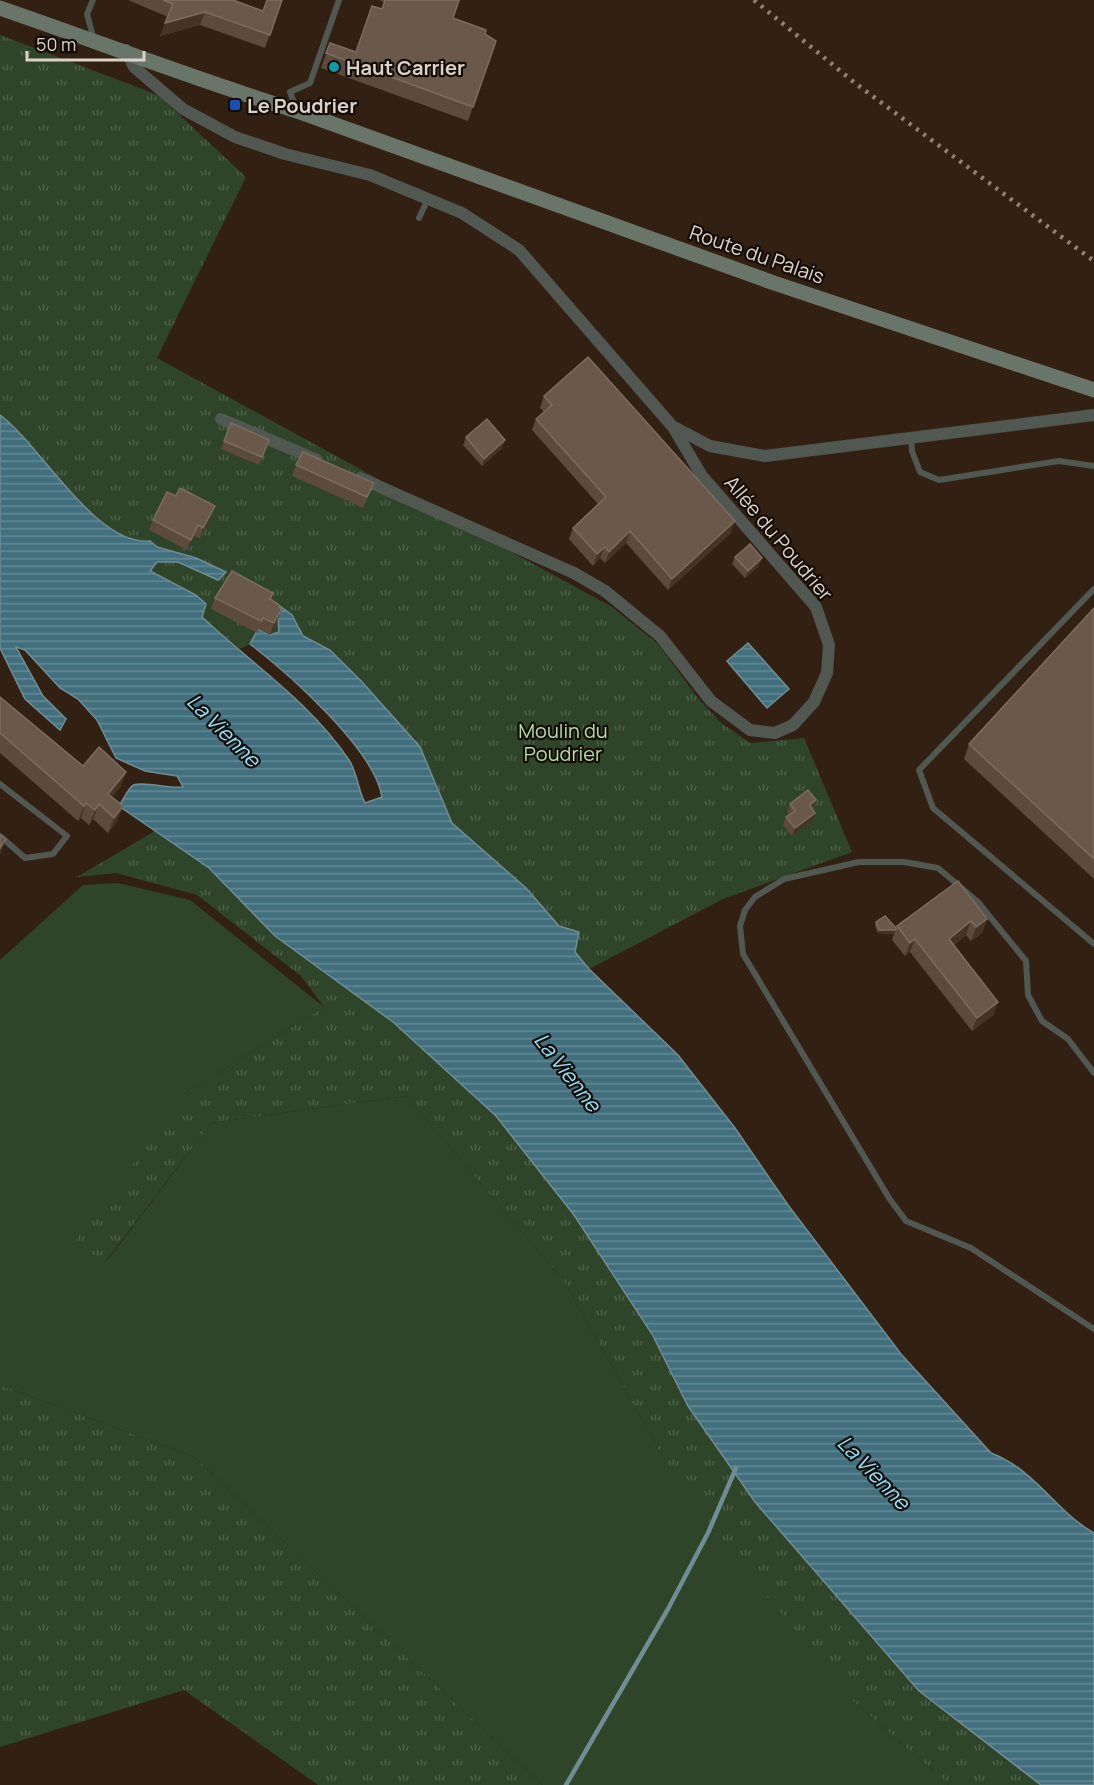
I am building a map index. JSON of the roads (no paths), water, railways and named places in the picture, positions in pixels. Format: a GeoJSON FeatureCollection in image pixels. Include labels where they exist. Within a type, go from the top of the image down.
{"type":"FeatureCollection","features":[{"type":"Feature","properties":{"kind":"main road","name":"Route du Palais"},"geometry":{"type":"LineString","coordinates":[[0,8],[126,50],[229,90],[297,111],[774,283],[1094,390]]}},
{"type":"Feature","properties":{"kind":"street","name":"Allée du Poudrier"},"geometry":{"type":"LineString","coordinates":[[126,50],[134,67],[183,109],[235,137],[285,154],[370,175],[428,198],[462,213],[519,250],[673,427],[702,476],[816,608],[830,645],[827,673],[814,702],[792,724],[775,733],[750,730],[711,700],[660,636],[605,591],[574,573],[350,474]]}},
{"type":"Feature","properties":{"kind":"street"},"geometry":{"type":"LineString","coordinates":[[673,427],[710,446],[765,456],[1094,415]]}},
{"type":"Feature","properties":{"kind":"street"},"geometry":{"type":"LineString","coordinates":[[222,419],[328,465]]}},
{"type":"Feature","properties":{"kind":"lane"},"geometry":{"type":"LineString","coordinates":[[93,0],[87,14],[94,41]]}},
{"type":"Feature","properties":{"kind":"lane"},"geometry":{"type":"LineString","coordinates":[[297,111],[290,92],[310,83],[339,0]]}},
{"type":"Feature","properties":{"kind":"lane"},"geometry":{"type":"LineString","coordinates":[[419,218],[428,198]]}},
{"type":"Feature","properties":{"kind":"lane"},"geometry":{"type":"LineString","coordinates":[[911,437],[912,451],[920,472],[939,480],[1059,461],[1094,466]]}},
{"type":"Feature","properties":{"kind":"lane"},"geometry":{"type":"LineString","coordinates":[[1094,589],[919,770],[933,808],[1094,944]]}},
{"type":"Feature","properties":{"kind":"lane"},"geometry":{"type":"LineString","coordinates":[[0,784],[67,836],[52,854],[26,858],[0,836]]}},
{"type":"Feature","properties":{"kind":"lane"},"geometry":{"type":"LineString","coordinates":[[1094,1073],[1068,1039],[1042,1021],[1028,995],[1026,961],[978,902],[938,868],[904,862],[859,862],[784,879],[755,897],[745,910],[740,926],[743,954],[889,1198],[906,1221],[971,1248],[1094,1329]]}},
{"type":"Feature","properties":{"kind":"water","name":"La Vienne"},"geometry":{"type":"Polygon","coordinates":[[[0,415],[16,429],[89,511],[109,528],[129,538],[150,541],[157,547],[196,558],[226,572],[218,580],[178,562],[157,562],[150,571],[196,595],[206,604],[202,617],[280,684],[317,720],[349,760],[365,803],[382,797],[376,778],[364,757],[307,693],[250,644],[258,629],[270,635],[279,632],[277,604],[292,615],[303,636],[330,650],[362,682],[420,747],[452,823],[526,888],[559,926],[579,932],[575,952],[589,969],[678,1055],[735,1128],[788,1205],[901,1354],[991,1453],[1021,1470],[1068,1514],[1094,1533],[1094,1785],[1041,1785],[919,1691],[755,1502],[688,1406],[652,1334],[574,1215],[496,1116],[393,1022],[275,936],[209,868],[119,806],[135,784],[183,787],[177,776],[145,771],[116,758],[97,720],[78,699],[60,688],[25,650],[16,647],[43,696],[66,719],[60,730],[25,699],[0,648],[0,415]]]}},
{"type":"Feature","properties":{"kind":"water"},"geometry":{"type":"Polygon","coordinates":[[[748,643],[789,689],[767,708],[727,661],[748,643]]]}},
{"type":"Feature","properties":{"kind":"waterway"},"geometry":{"type":"LineString","coordinates":[[566,1785],[668,1609],[708,1533],[736,1468]]}},
{"type":"Feature","properties":{"kind":"railway"},"geometry":{"type":"LineString","coordinates":[[754,0],[855,83],[1094,261]]}},
{"type":"Feature","properties":{"kind":"place","name":"Haut Carrier"},"geometry":{"type":"Point","coordinates":[334,67]}},
{"type":"Feature","properties":{"kind":"place","name":"Le Poudrier"},"geometry":{"type":"Point","coordinates":[235,105]}},
{"type":"Feature","properties":{"kind":"park label","name":"Moulin du Poudrier"},"geometry":{"type":"Point","coordinates":[563,742]}}]}
